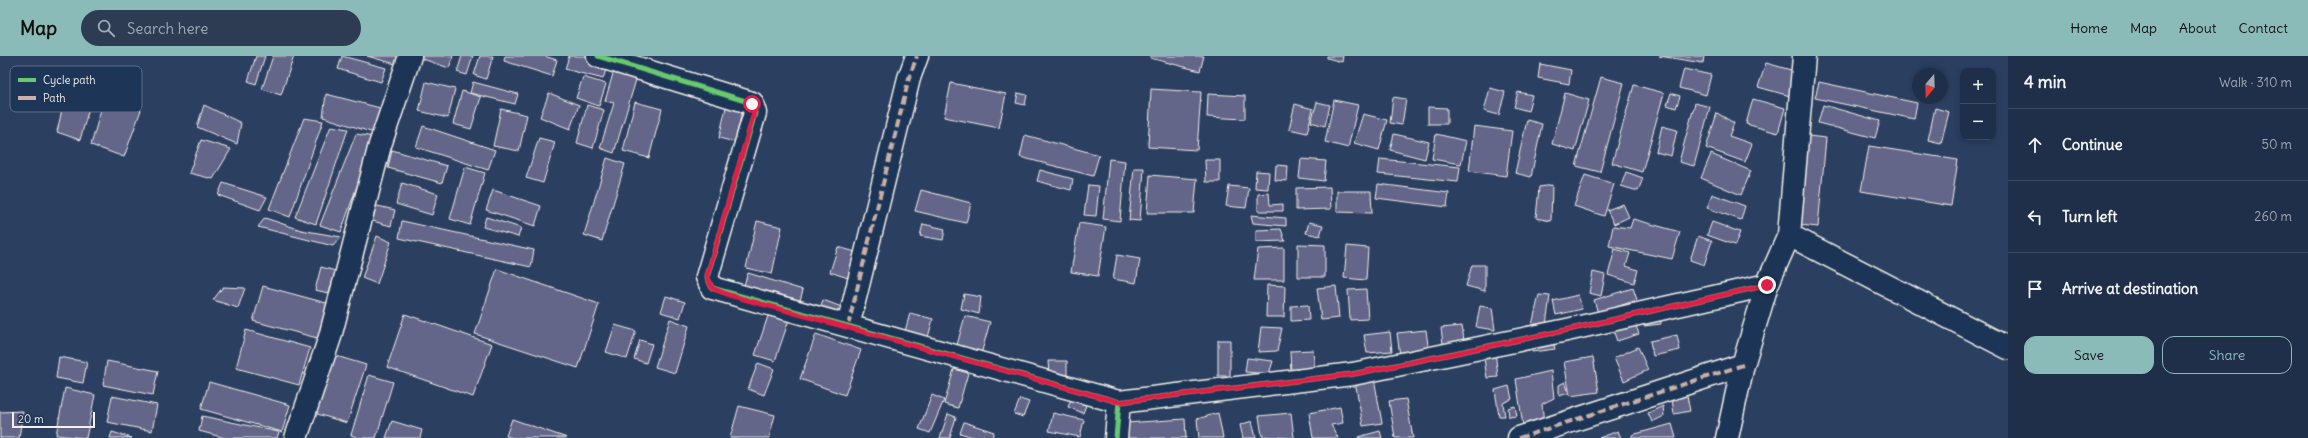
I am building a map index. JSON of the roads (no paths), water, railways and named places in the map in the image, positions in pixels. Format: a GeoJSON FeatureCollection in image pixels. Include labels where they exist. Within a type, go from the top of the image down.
{"type":"FeatureCollection","features":[{"type":"Feature","properties":{"kind":"street"},"geometry":{"type":"LineString","coordinates":[[296,438],[330,337],[380,146],[410,56]]}},
{"type":"Feature","properties":{"kind":"street"},"geometry":{"type":"LineString","coordinates":[[598,56],[752,104],[754,113],[707,276],[712,288],[729,295],[848,326],[1119,402],[1354,374],[1567,330],[1767,285]]}},
{"type":"Feature","properties":{"kind":"street"},"geometry":{"type":"LineString","coordinates":[[848,326],[909,78],[917,56]]}},
{"type":"Feature","properties":{"kind":"street"},"geometry":{"type":"LineString","coordinates":[[1727,438],[1743,365],[1767,285],[1789,235],[1804,56]]}},
{"type":"Feature","properties":{"kind":"street"},"geometry":{"type":"LineString","coordinates":[[1789,235],[2008,348]]}},
{"type":"Feature","properties":{"kind":"street"},"geometry":{"type":"LineString","coordinates":[[1519,438],[1743,365]]}},
{"type":"Feature","properties":{"kind":"street"},"geometry":{"type":"LineString","coordinates":[[1116,438],[1119,402]]}}]}
